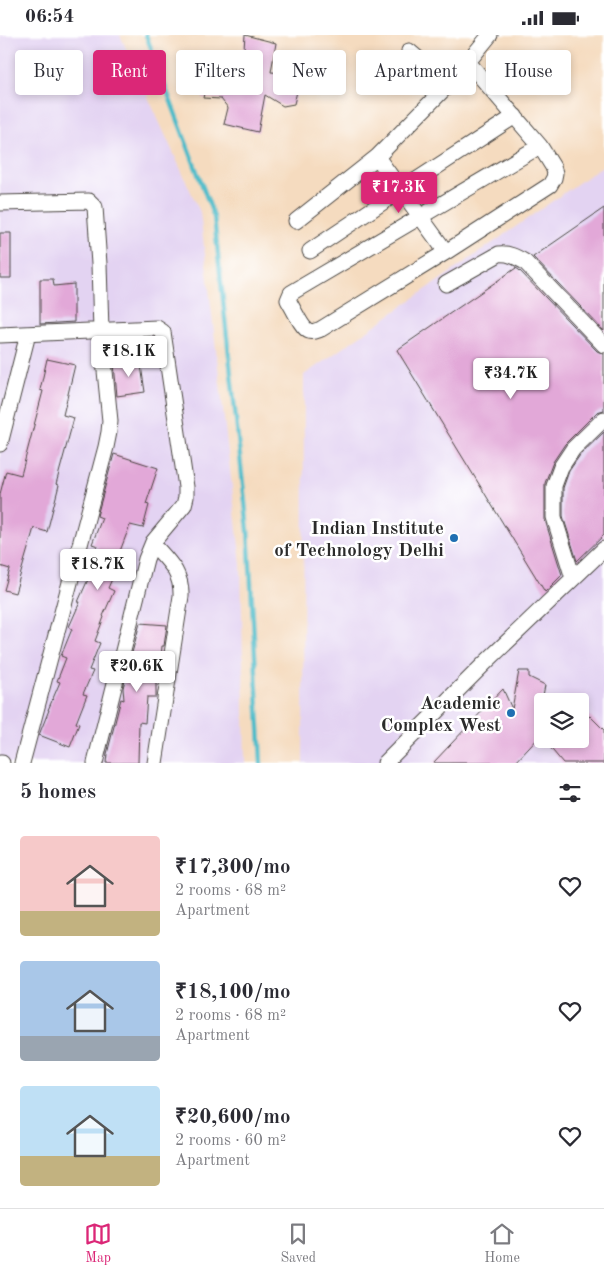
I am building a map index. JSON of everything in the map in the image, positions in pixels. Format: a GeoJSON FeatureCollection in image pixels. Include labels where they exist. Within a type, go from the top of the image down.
{"type":"FeatureCollection","features":[{"type":"Feature","properties":{"kind":"street"},"geometry":{"type":"LineString","coordinates":[[476,52],[490,35]]}},
{"type":"Feature","properties":{"kind":"street"},"geometry":{"type":"LineString","coordinates":[[476,71],[540,146],[555,173],[550,185],[321,329],[310,332],[304,327],[288,300],[291,293],[540,146]]}},
{"type":"Feature","properties":{"kind":"street"},"geometry":{"type":"LineString","coordinates":[[296,221],[377,157],[438,95]]}},
{"type":"Feature","properties":{"kind":"street"},"geometry":{"type":"LineString","coordinates":[[310,251],[515,115]]}},
{"type":"Feature","properties":{"kind":"street"},"geometry":{"type":"LineString","coordinates":[[377,157],[446,252]]}},
{"type":"Feature","properties":{"kind":"street"},"geometry":{"type":"LineString","coordinates":[[0,203],[89,201],[94,205],[99,264],[101,331],[110,421],[108,439],[22,763]]}},
{"type":"Feature","properties":{"kind":"street"},"geometry":{"type":"LineString","coordinates":[[446,284],[499,254],[506,253],[515,256],[525,262],[604,345]]}},
{"type":"Feature","properties":{"kind":"street"},"geometry":{"type":"LineString","coordinates":[[0,335],[157,329],[163,332],[186,497],[184,505],[153,544],[144,566],[95,763]]}},
{"type":"Feature","properties":{"kind":"street"},"geometry":{"type":"LineString","coordinates":[[0,444],[28,334]]}},
{"type":"Feature","properties":{"kind":"street"},"geometry":{"type":"LineString","coordinates":[[573,578],[554,517],[554,486],[561,467],[573,449],[604,419]]}},
{"type":"Feature","properties":{"kind":"street"},"geometry":{"type":"LineString","coordinates":[[153,544],[175,569],[181,589],[155,763]]}},
{"type":"Feature","properties":{"kind":"street"},"geometry":{"type":"LineString","coordinates":[[385,763],[485,663],[604,549]]}},
{"type":"Feature","properties":{"kind":"shaded area"},"geometry":{"type":"Polygon","coordinates":[[[0,35],[120,35],[127,50],[93,50],[93,95],[147,95],[200,212],[241,564],[245,763],[0,763],[0,35]]]}},
{"type":"Feature","properties":{"kind":"shaded area","name":"Indian Institute of Technology Delhi"},"geometry":{"type":"Polygon","coordinates":[[[604,165],[604,763],[303,763],[304,375],[604,165]]]}},
{"type":"Feature","properties":{"kind":"building"},"geometry":{"type":"Polygon","coordinates":[[[245,35],[276,43],[275,50],[273,50],[271,72],[273,72],[273,95],[296,95],[294,104],[283,106],[265,95],[258,132],[224,124],[228,108],[221,99],[203,98],[204,95],[263,95],[263,50],[244,50],[245,35]]]}},
{"type":"Feature","properties":{"kind":"building"},"geometry":{"type":"Polygon","coordinates":[[[604,208],[604,331],[533,257],[604,208]]]}},
{"type":"Feature","properties":{"kind":"building"},"geometry":{"type":"Polygon","coordinates":[[[0,233],[11,233],[11,278],[0,278],[0,233]]]}},
{"type":"Feature","properties":{"kind":"building"},"geometry":{"type":"Polygon","coordinates":[[[516,268],[597,351],[604,354],[604,410],[597,412],[565,444],[553,462],[545,483],[545,520],[562,575],[545,592],[397,350],[516,268]]]}},
{"type":"Feature","properties":{"kind":"building"},"geometry":{"type":"Polygon","coordinates":[[[40,279],[53,279],[54,286],[74,284],[74,322],[40,324],[40,279]]]}},
{"type":"Feature","properties":{"kind":"building"},"geometry":{"type":"Polygon","coordinates":[[[47,359],[75,365],[63,415],[74,418],[56,484],[59,485],[47,532],[34,528],[15,593],[4,590],[10,569],[0,566],[0,494],[6,471],[21,475],[43,391],[40,390],[47,359]]]}},
{"type":"Feature","properties":{"kind":"building"},"geometry":{"type":"Polygon","coordinates":[[[140,359],[145,392],[117,396],[114,364],[140,359]]]}},
{"type":"Feature","properties":{"kind":"building"},"geometry":{"type":"Polygon","coordinates":[[[604,432],[604,535],[577,561],[563,516],[563,488],[569,471],[580,455],[604,432]]]}},
{"type":"Feature","properties":{"kind":"building"},"geometry":{"type":"Polygon","coordinates":[[[114,454],[158,468],[146,504],[149,505],[143,528],[130,525],[117,559],[120,561],[108,588],[114,591],[95,641],[100,643],[89,670],[93,671],[83,694],[87,695],[76,723],[79,724],[70,747],[39,735],[60,682],[57,681],[66,658],[61,656],[72,629],[69,627],[90,575],[86,573],[98,546],[92,544],[102,518],[97,516],[114,454]]]}},
{"type":"Feature","properties":{"kind":"building"},"geometry":{"type":"Polygon","coordinates":[[[140,623],[167,625],[164,646],[162,646],[160,672],[156,672],[156,697],[147,697],[145,723],[139,722],[138,763],[106,763],[121,699],[124,700],[123,688],[126,676],[128,676],[128,668],[140,623]]]}},
{"type":"Feature","properties":{"kind":"building","name":"Academic Complex West"},"geometry":{"type":"Polygon","coordinates":[[[519,671],[529,671],[529,677],[545,685],[544,693],[534,693],[534,743],[515,763],[433,763],[503,689],[512,709],[519,671]]]}},
{"type":"Feature","properties":{"kind":"building","name":"Academic Complex West"},"geometry":{"type":"Polygon","coordinates":[[[590,716],[604,730],[604,763],[563,763],[550,748],[589,748],[590,716]]]}},
{"type":"Feature","properties":{"kind":"waterway"},"geometry":{"type":"LineString","coordinates":[[146,35],[214,217],[248,530],[261,763]]}},
{"type":"Feature","properties":{"kind":"place","name":"Indian Institute of Technology Delhi"},"geometry":{"type":"Point","coordinates":[454,538]}},
{"type":"Feature","properties":{"kind":"place","name":"Academic Complex West"},"geometry":{"type":"Point","coordinates":[511,713]}}]}
